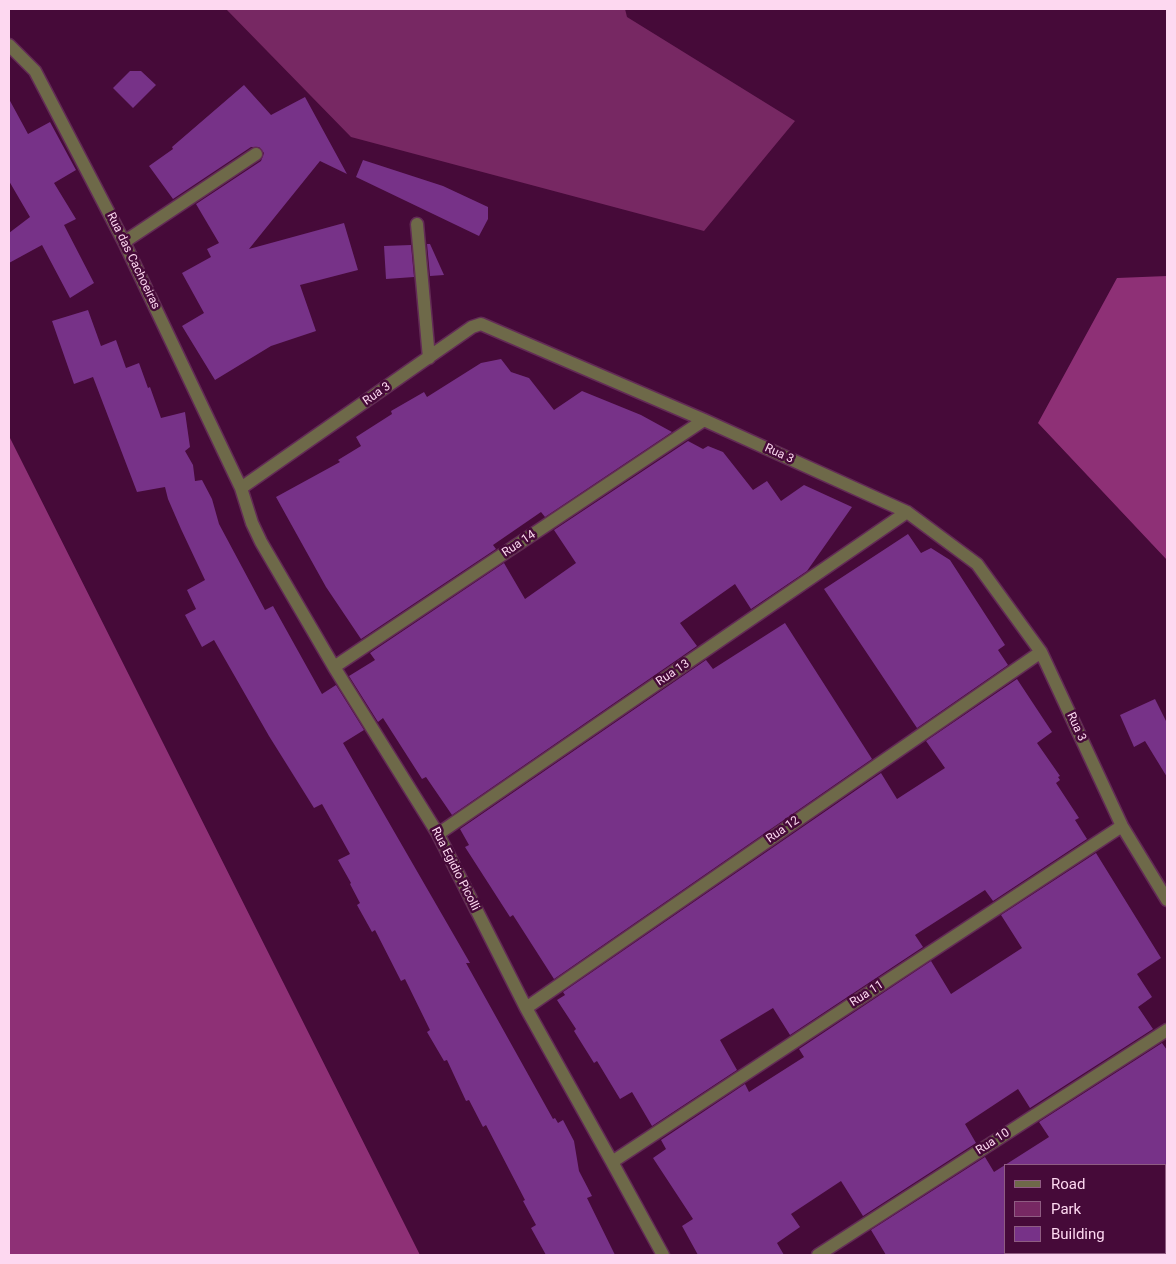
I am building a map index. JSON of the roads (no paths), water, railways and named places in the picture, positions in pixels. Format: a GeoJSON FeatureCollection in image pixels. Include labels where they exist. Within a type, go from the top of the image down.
{"type":"FeatureCollection","features":[{"type":"Feature","properties":{"kind":"street","name":"Rua das Cachoeiras"},"geometry":{"type":"LineString","coordinates":[[9,45],[34,71],[124,242],[241,488]]}},
{"type":"Feature","properties":{"kind":"street"},"geometry":{"type":"LineString","coordinates":[[124,242],[256,154]]}},
{"type":"Feature","properties":{"kind":"street"},"geometry":{"type":"LineString","coordinates":[[417,224],[430,358]]}},
{"type":"Feature","properties":{"kind":"street","name":"Rua 3"},"geometry":{"type":"LineString","coordinates":[[241,488],[472,327],[481,324],[704,420],[907,512],[977,564],[1041,652],[1122,826],[1167,900]]}},
{"type":"Feature","properties":{"kind":"street","name":"Rua 14"},"geometry":{"type":"LineString","coordinates":[[334,667],[704,420]]}},
{"type":"Feature","properties":{"kind":"street","name":"Rua Egidio Picolli"},"geometry":{"type":"LineString","coordinates":[[241,488],[261,542],[334,667],[438,834],[526,1008],[663,1255]]}},
{"type":"Feature","properties":{"kind":"street","name":"Rua 13"},"geometry":{"type":"LineString","coordinates":[[438,834],[907,512]]}},
{"type":"Feature","properties":{"kind":"street","name":"Rua 12"},"geometry":{"type":"LineString","coordinates":[[526,1008],[1041,652]]}},
{"type":"Feature","properties":{"kind":"street","name":"Rua 11"},"geometry":{"type":"LineString","coordinates":[[612,1162],[1122,826]]}},
{"type":"Feature","properties":{"kind":"street","name":"Rua 10"},"geometry":{"type":"LineString","coordinates":[[818,1255],[1167,1030]]}}]}
